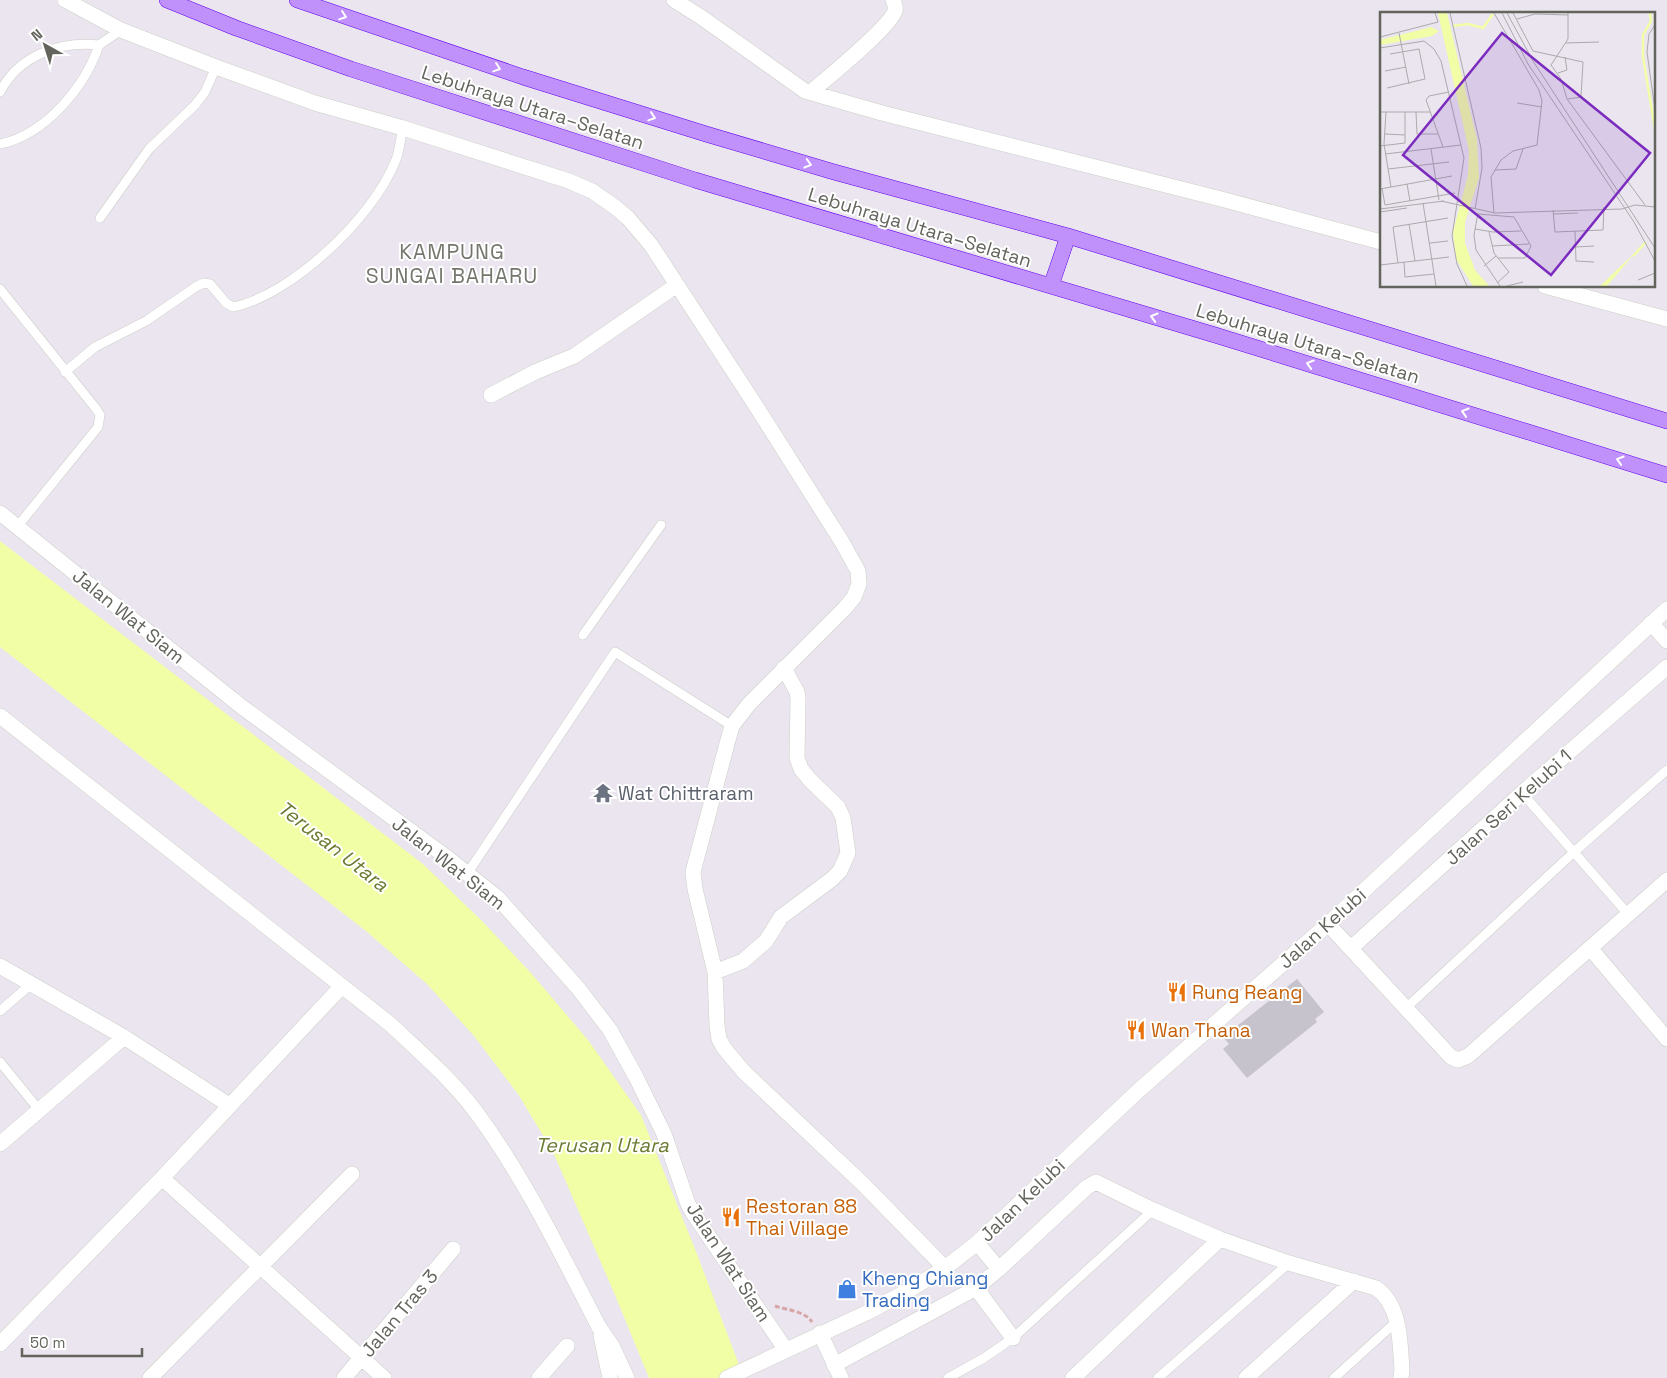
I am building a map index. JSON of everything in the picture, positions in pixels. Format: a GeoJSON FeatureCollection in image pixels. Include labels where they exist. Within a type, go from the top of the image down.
{"type":"FeatureCollection","features":[{"type":"Feature","properties":{"kind":"highway","name":"Lebuhraya Utara–Selatan"},"geometry":{"type":"LineString","coordinates":[[167,0],[245,31],[458,104],[695,180],[1215,335],[1667,475]]}},
{"type":"Feature","properties":{"kind":"highway","name":"Lebuhraya Utara–Selatan"},"geometry":{"type":"LineString","coordinates":[[297,0],[523,76],[706,134],[1068,236],[1667,421]]}},
{"type":"Feature","properties":{"kind":"highway"},"geometry":{"type":"LineString","coordinates":[[1051,286],[1068,236]]}},
{"type":"Feature","properties":{"kind":"street"},"geometry":{"type":"LineString","coordinates":[[65,0],[122,30],[315,103],[403,128],[569,181],[592,191],[615,206],[651,245],[678,284],[842,542],[858,571],[859,584],[854,597],[832,622],[748,704],[732,726],[693,872],[695,889],[715,972],[719,1039],[744,1072],[863,1184],[945,1268]]}},
{"type":"Feature","properties":{"kind":"street"},"geometry":{"type":"LineString","coordinates":[[674,0],[701,17],[795,85],[811,92],[882,113],[1225,200],[1380,242]]}},
{"type":"Feature","properties":{"kind":"street"},"geometry":{"type":"LineString","coordinates":[[811,92],[881,29],[894,12],[893,0]]}},
{"type":"Feature","properties":{"kind":"street"},"geometry":{"type":"LineString","coordinates":[[491,395],[535,372],[574,356],[678,284]]}},
{"type":"Feature","properties":{"kind":"street"},"geometry":{"type":"LineString","coordinates":[[1552,288],[1667,319]]}},
{"type":"Feature","properties":{"kind":"street","name":"Jalan Wat Siam"},"geometry":{"type":"LineString","coordinates":[[0,513],[242,707],[498,898],[578,988],[610,1030],[636,1076],[664,1134],[688,1204],[786,1350]]}},
{"type":"Feature","properties":{"kind":"street","name":"Jalan Kelubi"},"geometry":{"type":"LineString","coordinates":[[727,1378],[906,1292],[945,1268],[977,1243],[1138,1091],[1328,924],[1667,609]]}},
{"type":"Feature","properties":{"kind":"street"},"geometry":{"type":"LineString","coordinates":[[1651,623],[1667,642]]}},
{"type":"Feature","properties":{"kind":"street","name":"Jalan Seri Kelubi 1"},"geometry":{"type":"LineString","coordinates":[[1351,948],[1522,792],[1667,667]]}},
{"type":"Feature","properties":{"kind":"street"},"geometry":{"type":"LineString","coordinates":[[715,972],[743,961],[766,941],[781,917],[840,871],[848,853],[842,818],[838,807],[810,780],[801,769],[797,758],[798,698],[797,692],[784,668]]}},
{"type":"Feature","properties":{"kind":"street"},"geometry":{"type":"LineString","coordinates":[[0,716],[390,1024],[423,1055],[475,1111],[518,1177],[599,1327],[612,1346],[627,1378]]}},
{"type":"Feature","properties":{"kind":"street"},"geometry":{"type":"LineString","coordinates":[[1328,924],[1451,1057],[1458,1060],[1468,1056],[1667,880]]}},
{"type":"Feature","properties":{"kind":"street"},"geometry":{"type":"LineString","coordinates":[[1590,948],[1667,1039]]}},
{"type":"Feature","properties":{"kind":"street"},"geometry":{"type":"LineString","coordinates":[[0,966],[124,1038],[229,1105]]}},
{"type":"Feature","properties":{"kind":"street"},"geometry":{"type":"LineString","coordinates":[[0,1344],[162,1178],[342,986]]}},
{"type":"Feature","properties":{"kind":"street"},"geometry":{"type":"LineString","coordinates":[[0,1144],[124,1038]]}},
{"type":"Feature","properties":{"kind":"street"},"geometry":{"type":"LineString","coordinates":[[150,1378],[352,1174]]}},
{"type":"Feature","properties":{"kind":"street"},"geometry":{"type":"LineString","coordinates":[[162,1178],[384,1378]]}},
{"type":"Feature","properties":{"kind":"street"},"geometry":{"type":"LineString","coordinates":[[820,1334],[837,1372],[976,1288],[1087,1187],[1096,1182],[1220,1239],[1289,1263],[1376,1288],[1384,1293],[1389,1300],[1397,1321],[1402,1378]]}},
{"type":"Feature","properties":{"kind":"street"},"geometry":{"type":"LineString","coordinates":[[1073,1378],[1220,1239]]}},
{"type":"Feature","properties":{"kind":"street"},"geometry":{"type":"LineString","coordinates":[[977,1243],[999,1268]]}},
{"type":"Feature","properties":{"kind":"street","name":"Jalan Tras 3"},"geometry":{"type":"LineString","coordinates":[[344,1378],[453,1248]]}},
{"type":"Feature","properties":{"kind":"street"},"geometry":{"type":"LineString","coordinates":[[1250,1377],[1354,1281]]}},
{"type":"Feature","properties":{"kind":"street"},"geometry":{"type":"LineString","coordinates":[[976,1288],[1012,1338]]}},
{"type":"Feature","properties":{"kind":"street"},"geometry":{"type":"LineString","coordinates":[[599,1327],[610,1378]]}},
{"type":"Feature","properties":{"kind":"street"},"geometry":{"type":"LineString","coordinates":[[539,1378],[567,1346]]}},
{"type":"Feature","properties":{"kind":"lane"},"geometry":{"type":"LineString","coordinates":[[0,144],[22,137],[55,113],[71,98],[93,63],[99,46],[122,30]]}},
{"type":"Feature","properties":{"kind":"lane"},"geometry":{"type":"LineString","coordinates":[[0,92],[16,71],[34,57],[48,50],[67,45],[87,44],[99,46]]}},
{"type":"Feature","properties":{"kind":"lane"},"geometry":{"type":"LineString","coordinates":[[100,218],[149,149],[195,105],[205,92],[216,67]]}},
{"type":"Feature","properties":{"kind":"lane"},"geometry":{"type":"LineString","coordinates":[[65,372],[95,347],[146,321],[204,283],[210,284],[226,303],[233,307],[250,302],[285,284],[326,252],[366,212],[396,160],[403,128]]}},
{"type":"Feature","properties":{"kind":"lane"},"geometry":{"type":"LineString","coordinates":[[0,289],[100,415],[98,427],[17,527]]}},
{"type":"Feature","properties":{"kind":"lane"},"geometry":{"type":"LineString","coordinates":[[583,635],[661,525]]}},
{"type":"Feature","properties":{"kind":"lane"},"geometry":{"type":"LineString","coordinates":[[467,874],[615,652],[732,726]]}},
{"type":"Feature","properties":{"kind":"lane"},"geometry":{"type":"LineString","coordinates":[[1406,1008],[1574,852],[1667,770]]}},
{"type":"Feature","properties":{"kind":"lane"},"geometry":{"type":"LineString","coordinates":[[1522,792],[1628,914]]}},
{"type":"Feature","properties":{"kind":"lane"},"geometry":{"type":"LineString","coordinates":[[0,1011],[30,985]]}},
{"type":"Feature","properties":{"kind":"lane"},"geometry":{"type":"LineString","coordinates":[[0,1062],[40,1111]]}},
{"type":"Feature","properties":{"kind":"lane"},"geometry":{"type":"LineString","coordinates":[[948,1378],[984,1358],[1012,1338],[1154,1210]]}},
{"type":"Feature","properties":{"kind":"lane"},"geometry":{"type":"LineString","coordinates":[[1158,1378],[1289,1263]]}},
{"type":"Feature","properties":{"kind":"lane"},"geometry":{"type":"LineString","coordinates":[[1334,1378],[1397,1321]]}},
{"type":"Feature","properties":{"kind":"path"},"geometry":{"type":"LineString","coordinates":[[753,1300],[809,1317],[820,1334]]}},
{"type":"Feature","properties":{"kind":"water","name":"Terusan Utara"},"geometry":{"type":"Polygon","coordinates":[[[0,541],[423,864],[483,922],[531,973],[588,1040],[641,1115],[744,1378],[649,1378],[553,1152],[518,1094],[474,1036],[427,984],[366,931],[0,647],[0,541]]]}},
{"type":"Feature","properties":{"kind":"building"},"geometry":{"type":"Polygon","coordinates":[[[1297,979],[1324,1012],[1315,1019],[1317,1022],[1247,1078],[1223,1049],[1229,1044],[1223,1037],[1297,979]]]}},
{"type":"Feature","properties":{"kind":"place","name":"Wat Chittraram"},"geometry":{"type":"Point","coordinates":[603,793]}},
{"type":"Feature","properties":{"kind":"place","name":"Rung Reang"},"geometry":{"type":"Point","coordinates":[1177,992]}},
{"type":"Feature","properties":{"kind":"place","name":"Wan Thana"},"geometry":{"type":"Point","coordinates":[1136,1030]}},
{"type":"Feature","properties":{"kind":"place","name":"Restoran 88 Thai Village"},"geometry":{"type":"Point","coordinates":[731,1217]}},
{"type":"Feature","properties":{"kind":"place","name":"Kheng Chiang Trading"},"geometry":{"type":"Point","coordinates":[847,1289]}},
{"type":"Feature","properties":{"kind":"district","name":"KAMPUNG SUNGAI BAHARU"},"geometry":{"type":"Point","coordinates":[452,264]}}]}
